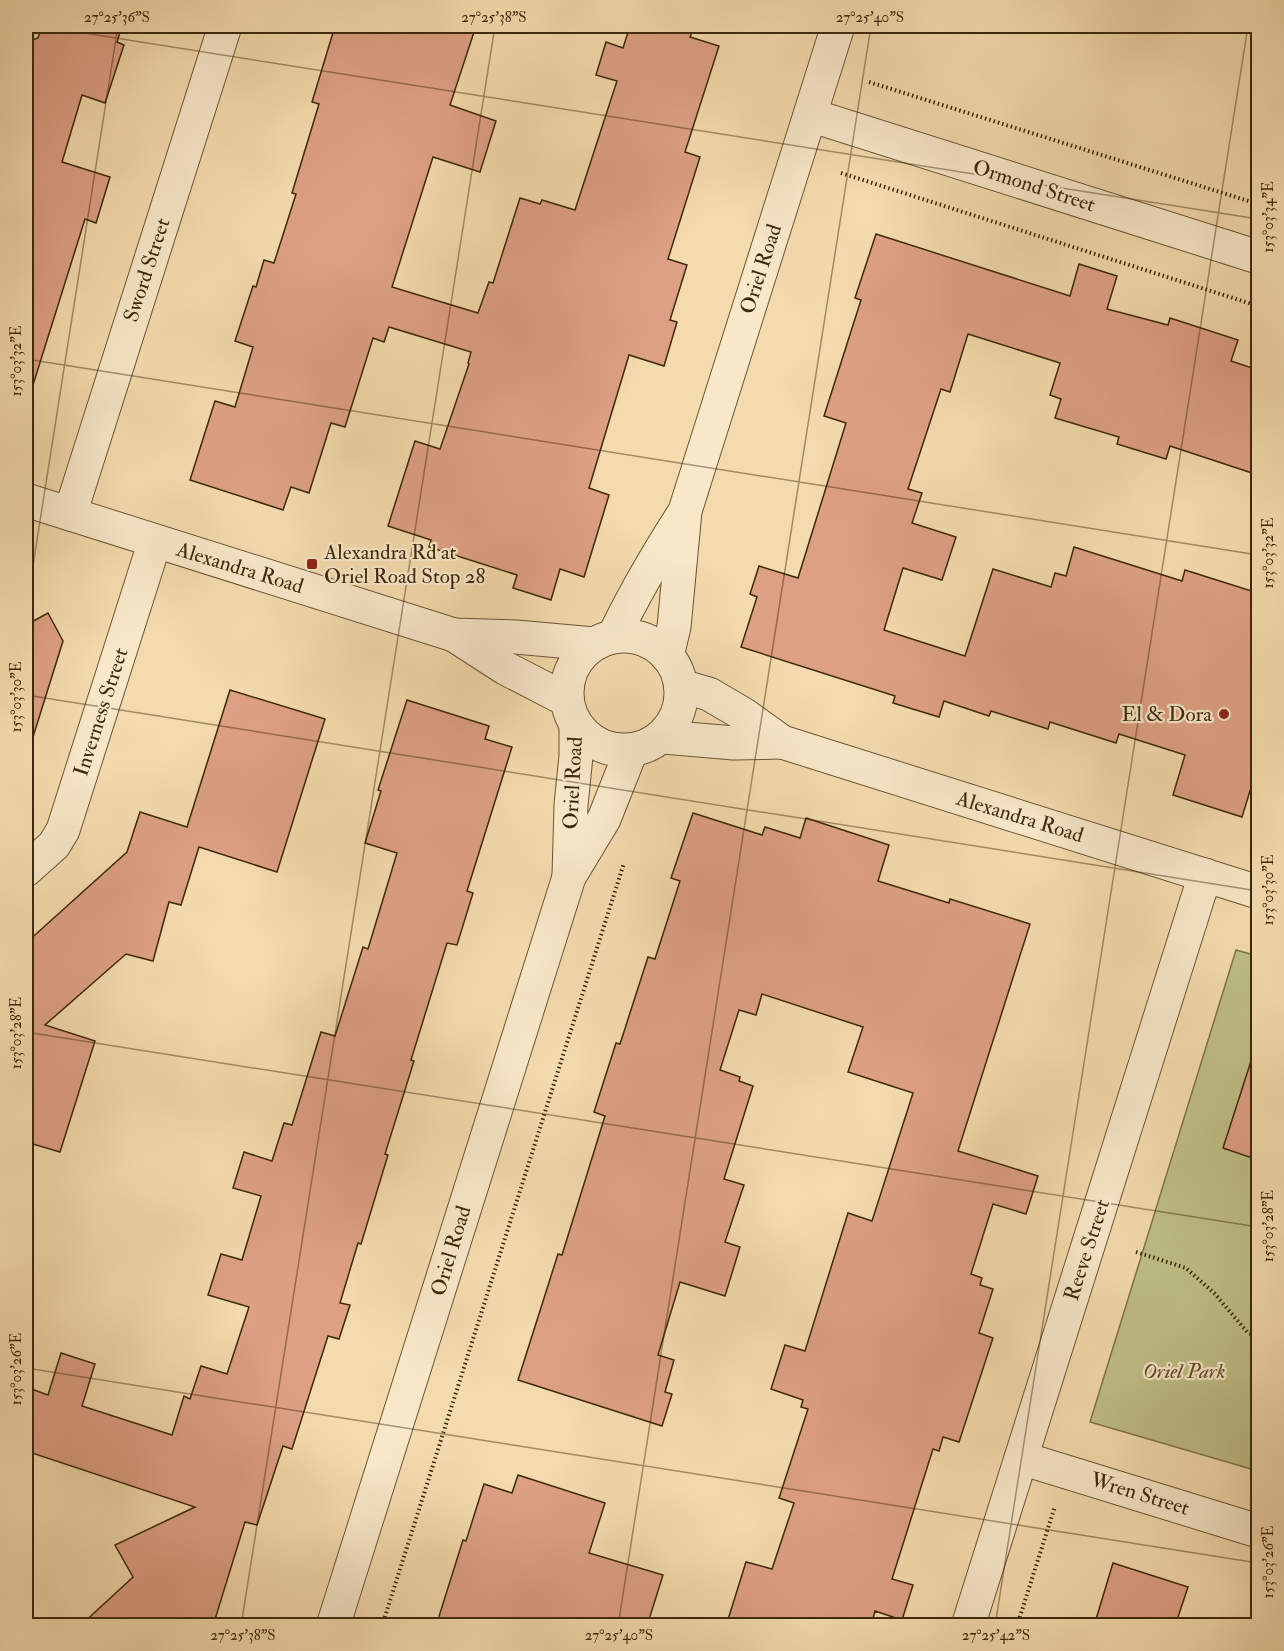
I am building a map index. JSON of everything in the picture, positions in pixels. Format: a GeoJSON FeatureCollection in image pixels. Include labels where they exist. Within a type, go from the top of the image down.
{"type":"FeatureCollection","features":[{"type":"Feature","properties":{"kind":"street","name":"Sword Street"},"geometry":{"type":"LineString","coordinates":[[70,514],[225,26]]}},
{"type":"Feature","properties":{"kind":"street","name":"Oriel Road"},"geometry":{"type":"LineString","coordinates":[[667,656],[674,627],[685,512],[838,26]]}},
{"type":"Feature","properties":{"kind":"street","name":"Ormond Street"},"geometry":{"type":"LineString","coordinates":[[810,115],[1258,257]]}},
{"type":"Feature","properties":{"kind":"street","name":"Alexandra Road"},"geometry":{"type":"LineString","coordinates":[[26,500],[454,635],[572,713]]}},
{"type":"Feature","properties":{"kind":"street","name":"Oriel Road"},"geometry":{"type":"LineString","coordinates":[[604,640],[630,603],[652,561],[685,512]]}},
{"type":"Feature","properties":{"kind":"street","name":"Inverness Street"},"geometry":{"type":"LineString","coordinates":[[26,870],[54,845],[63,831],[155,541]]}},
{"type":"Feature","properties":{"kind":"street","name":"Alexandra Road"},"geometry":{"type":"LineString","coordinates":[[454,635],[604,640]]}},
{"type":"Feature","properties":{"kind":"street"},"geometry":{"type":"LineString","coordinates":[[634,636],[652,643],[667,656],[677,670],[681,686],[681,704],[674,722],[663,737],[648,746],[631,751],[600,746],[587,738],[572,713],[567,683],[573,668],[581,655],[604,640],[634,636]]}},
{"type":"Feature","properties":{"kind":"street","name":"Alexandra Road"},"geometry":{"type":"LineString","coordinates":[[681,686],[709,694],[743,714],[782,742],[1258,892]]}},
{"type":"Feature","properties":{"kind":"street","name":"Oriel Road"},"geometry":{"type":"LineString","coordinates":[[569,877],[571,805],[576,756],[572,713]]}},
{"type":"Feature","properties":{"kind":"street","name":"Alexandra Road"},"geometry":{"type":"LineString","coordinates":[[663,737],[734,743],[782,742]]}},
{"type":"Feature","properties":{"kind":"street","name":"Oriel Road"},"geometry":{"type":"LineString","coordinates":[[333,1626],[569,877],[604,819],[631,751]]}},
{"type":"Feature","properties":{"kind":"street","name":"Reeve Street"},"geometry":{"type":"LineString","coordinates":[[968,1626],[1205,875]]}},
{"type":"Feature","properties":{"kind":"street","name":"Wren Street"},"geometry":{"type":"LineString","coordinates":[[1021,1458],[1258,1531]]}},
{"type":"Feature","properties":{"kind":"path"},"geometry":{"type":"LineString","coordinates":[[869,82],[1258,204]]}},
{"type":"Feature","properties":{"kind":"path"},"geometry":{"type":"LineString","coordinates":[[841,173],[1258,306]]}},
{"type":"Feature","properties":{"kind":"path"},"geometry":{"type":"LineString","coordinates":[[382,1626],[626,856]]}},
{"type":"Feature","properties":{"kind":"path"},"geometry":{"type":"LineString","coordinates":[[1136,1252],[1186,1268],[1215,1294],[1248,1333],[1258,1336]]}},
{"type":"Feature","properties":{"kind":"path"},"geometry":{"type":"LineString","coordinates":[[1017,1626],[1054,1508]]}},
{"type":"Feature","properties":{"kind":"green space","name":"Oriel Park"},"geometry":{"type":"Polygon","coordinates":[[[1236,950],[1258,956],[1258,1471],[1090,1422],[1236,950]]]}},
{"type":"Feature","properties":{"kind":"building"},"geometry":{"type":"Polygon","coordinates":[[[42,26],[122,26],[117,42],[124,45],[105,103],[82,95],[62,162],[110,177],[96,223],[85,219],[33,385],[26,384],[26,42],[38,38],[42,26]]]}},
{"type":"Feature","properties":{"kind":"building"},"geometry":{"type":"Polygon","coordinates":[[[335,26],[476,26],[450,105],[496,121],[480,172],[433,157],[392,287],[478,313],[489,282],[493,283],[520,198],[540,204],[542,200],[575,210],[617,81],[596,75],[606,42],[623,48],[630,26],[672,26],[692,32],[690,37],[719,46],[685,152],[700,157],[668,259],[687,265],[670,320],[677,322],[664,366],[629,355],[589,488],[609,495],[584,577],[560,569],[551,600],[513,588],[517,575],[429,547],[431,540],[388,526],[415,441],[440,449],[471,352],[389,327],[384,342],[373,338],[345,427],[331,423],[309,493],[291,487],[283,510],[190,480],[215,401],[235,407],[253,347],[235,341],[264,260],[274,263],[296,194],[292,193],[319,104],[312,102],[335,26]]]}},
{"type":"Feature","properties":{"kind":"building"},"geometry":{"type":"Polygon","coordinates":[[[876,234],[1070,296],[1079,264],[1117,276],[1107,309],[1168,325],[1170,318],[1238,340],[1231,361],[1258,370],[1258,452],[1252,473],[1170,446],[1166,459],[1117,444],[1119,437],[1055,418],[1061,399],[1050,395],[1060,363],[968,334],[950,392],[941,389],[908,489],[922,493],[912,523],[956,537],[942,580],[903,568],[884,630],[965,656],[993,569],[1051,587],[1055,573],[1066,576],[1074,547],[1182,581],[1185,570],[1258,593],[1258,765],[1242,817],[1173,795],[1185,755],[1119,734],[1116,743],[1050,722],[1048,729],[991,711],[989,716],[944,701],[939,717],[893,703],[895,696],[741,647],[757,597],[750,594],[759,566],[798,578],[846,423],[824,416],[861,300],[855,298],[876,234]]]}},
{"type":"Feature","properties":{"kind":"building"},"geometry":{"type":"Polygon","coordinates":[[[48,613],[63,641],[33,737],[26,736],[26,625],[48,613]]]}},
{"type":"Feature","properties":{"kind":"building"},"geometry":{"type":"Polygon","coordinates":[[[230,690],[325,719],[277,872],[199,847],[181,905],[169,902],[153,961],[126,954],[45,1025],[95,1041],[60,1152],[26,1142],[26,943],[127,852],[140,812],[187,827],[230,690]]]}},
{"type":"Feature","properties":{"kind":"building"},"geometry":{"type":"Polygon","coordinates":[[[407,700],[489,726],[485,739],[512,747],[467,891],[473,893],[457,945],[447,943],[411,1060],[414,1061],[385,1154],[388,1155],[340,1303],[350,1305],[339,1339],[328,1336],[292,1449],[283,1446],[257,1525],[245,1522],[213,1626],[80,1626],[133,1577],[115,1545],[195,1507],[26,1451],[26,1387],[48,1395],[61,1353],[95,1364],[82,1406],[172,1435],[184,1396],[190,1399],[201,1366],[227,1374],[249,1307],[208,1295],[221,1254],[242,1260],[261,1196],[233,1188],[244,1152],[272,1161],[284,1123],[292,1125],[321,1032],[335,1036],[363,947],[368,949],[397,853],[365,843],[381,791],[378,790],[407,700]]]}},
{"type":"Feature","properties":{"kind":"building"},"geometry":{"type":"Polygon","coordinates":[[[693,813],[762,835],[765,827],[800,838],[806,818],[889,845],[878,881],[949,903],[950,899],[1030,924],[958,1151],[1038,1176],[1026,1214],[993,1204],[971,1274],[982,1278],[980,1285],[993,1289],[979,1333],[993,1338],[959,1442],[943,1437],[939,1451],[933,1449],[892,1579],[913,1585],[902,1620],[875,1611],[871,1626],[726,1626],[746,1562],[772,1569],[794,1503],[779,1498],[808,1409],[801,1407],[803,1400],[771,1389],[785,1345],[805,1351],[848,1213],[872,1221],[913,1093],[848,1072],[863,1027],[762,994],[756,1015],[739,1010],[720,1070],[740,1077],[739,1081],[753,1086],[724,1179],[744,1185],[725,1242],[740,1247],[725,1296],[680,1282],[658,1355],[674,1360],[665,1392],[672,1394],[662,1426],[518,1380],[558,1254],[562,1255],[605,1116],[594,1112],[616,1043],[620,1044],[648,957],[655,959],[680,881],[671,878],[693,813]]]}},
{"type":"Feature","properties":{"kind":"building"},"geometry":{"type":"Polygon","coordinates":[[[1252,1058],[1258,1059],[1258,1160],[1223,1148],[1252,1058]]]}},
{"type":"Feature","properties":{"kind":"building"},"geometry":{"type":"Polygon","coordinates":[[[518,1475],[605,1503],[589,1553],[663,1575],[647,1626],[436,1626],[463,1540],[466,1541],[484,1484],[512,1493],[518,1475]]]}},
{"type":"Feature","properties":{"kind":"building"},"geometry":{"type":"Polygon","coordinates":[[[1113,1563],[1188,1587],[1175,1626],[1094,1626],[1113,1563]]]}},
{"type":"Feature","properties":{"kind":"place","name":"Alexandra Rd at Oriel Road Stop 28"},"geometry":{"type":"Point","coordinates":[312,564]}},
{"type":"Feature","properties":{"kind":"place","name":"El & Dora"},"geometry":{"type":"Point","coordinates":[1224,714]}}]}
